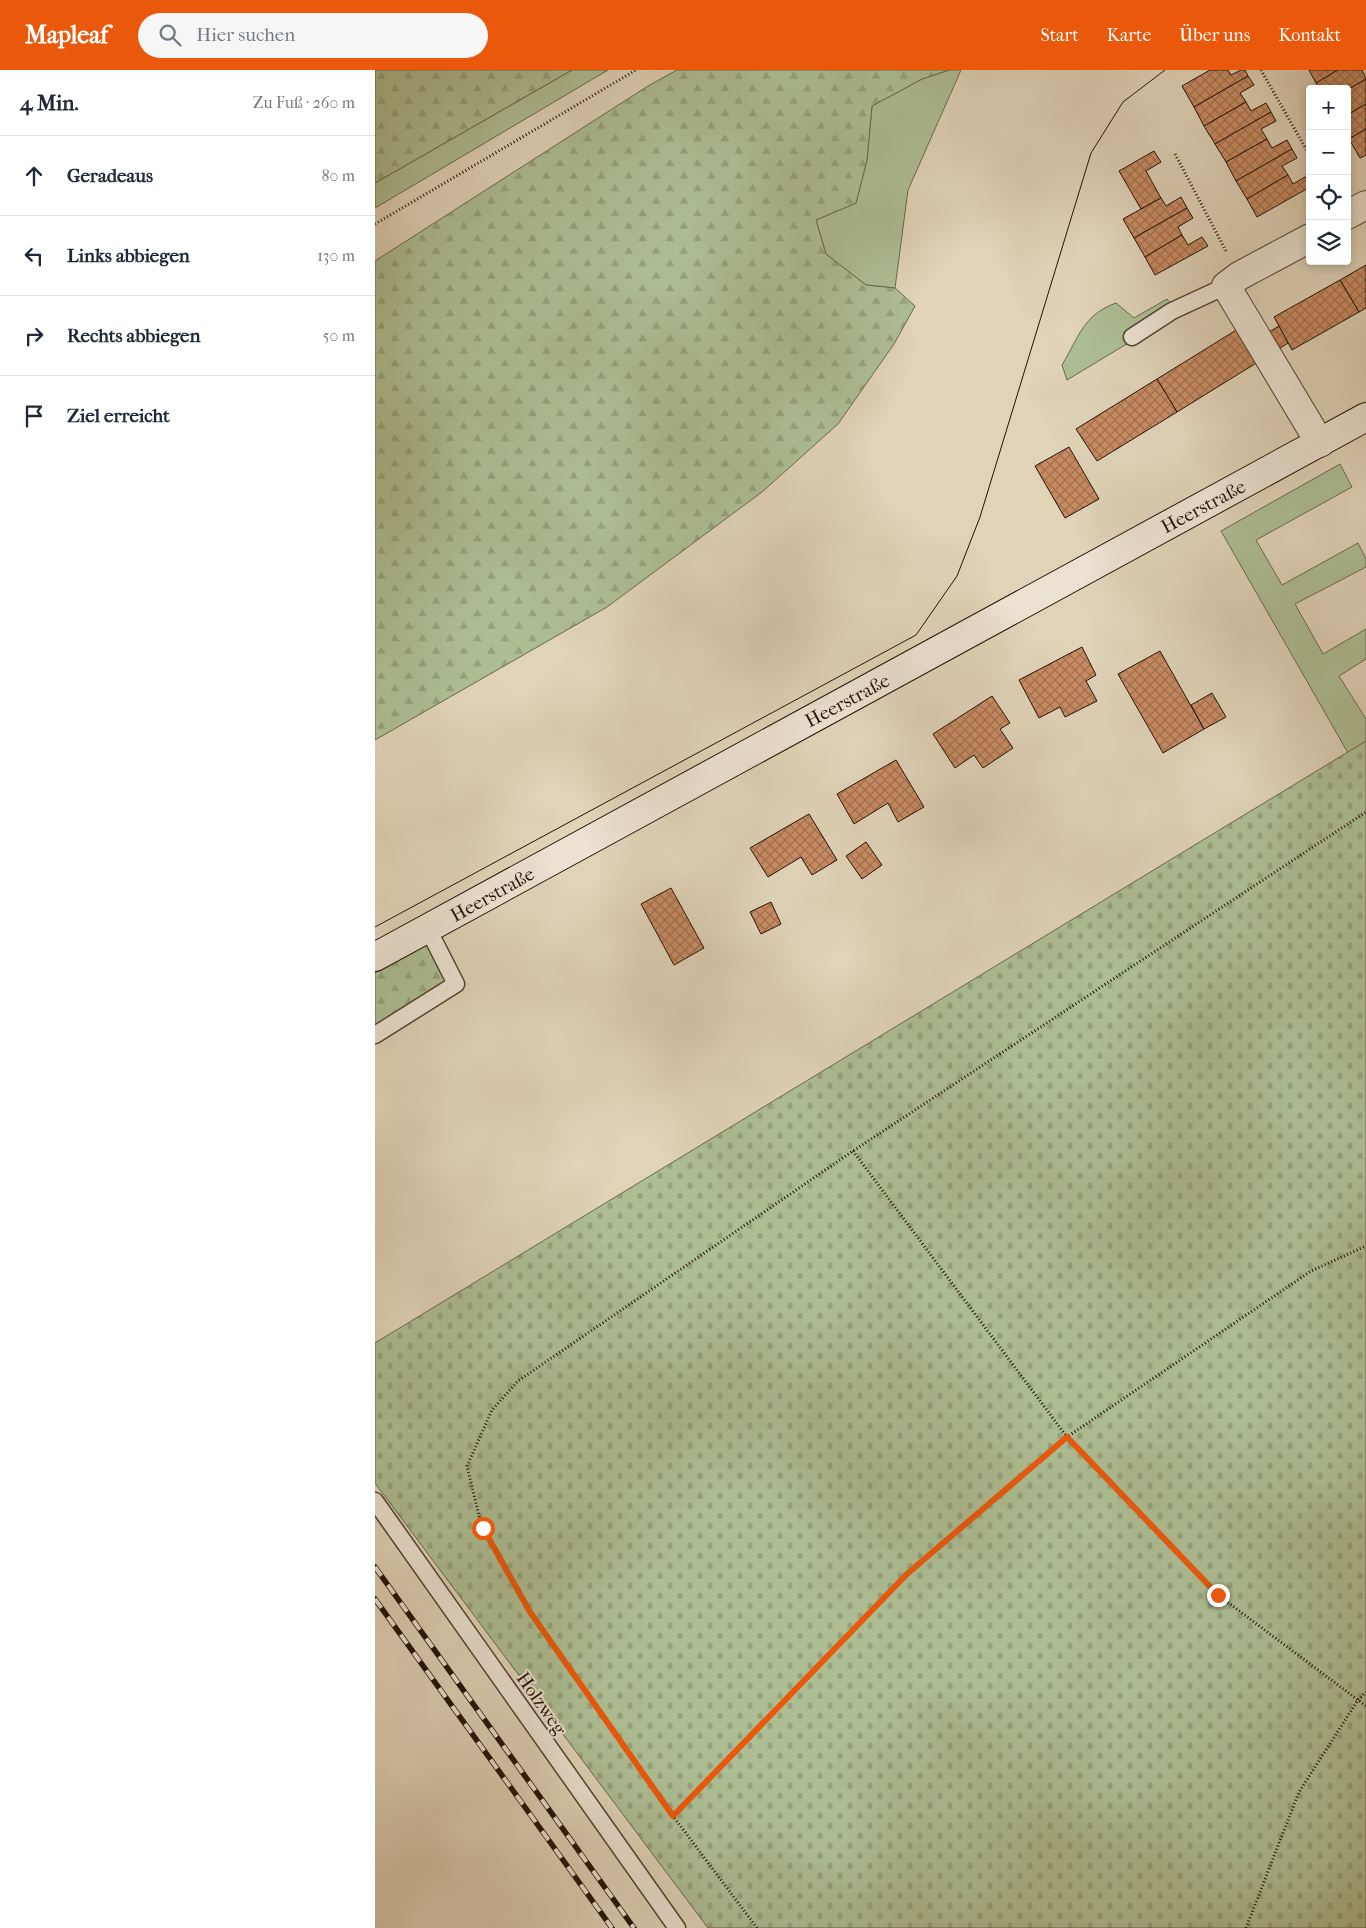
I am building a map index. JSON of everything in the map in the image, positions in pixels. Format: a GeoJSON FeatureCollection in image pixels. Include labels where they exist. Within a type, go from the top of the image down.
{"type":"FeatureCollection","features":[{"type":"Feature","properties":{"kind":"main road"},"geometry":{"type":"LineString","coordinates":[[1351,213],[1366,205]]}},
{"type":"Feature","properties":{"kind":"main road"},"geometry":{"type":"LineString","coordinates":[[1306,240],[1232,281],[1320,443]]}},
{"type":"Feature","properties":{"kind":"main road","name":"Heerstraße"},"geometry":{"type":"LineString","coordinates":[[375,956],[428,929],[1366,417]]}},
{"type":"Feature","properties":{"kind":"lane"},"geometry":{"type":"LineString","coordinates":[[1132,337],[1171,311],[1232,281]]}},
{"type":"Feature","properties":{"kind":"lane"},"geometry":{"type":"LineString","coordinates":[[375,1035],[456,984],[428,929]]}},
{"type":"Feature","properties":{"kind":"lane","name":"Holzweg"},"geometry":{"type":"LineString","coordinates":[[375,1501],[677,1928]]}},
{"type":"Feature","properties":{"kind":"path"},"geometry":{"type":"LineString","coordinates":[[375,224],[635,70]]}},
{"type":"Feature","properties":{"kind":"path"},"geometry":{"type":"LineString","coordinates":[[1261,70],[1306,149]]}},
{"type":"Feature","properties":{"kind":"path"},"geometry":{"type":"LineString","coordinates":[[1175,154],[1232,281]]}},
{"type":"Feature","properties":{"kind":"path"},"geometry":{"type":"LineString","coordinates":[[757,1928],[673,1816],[530,1612],[483,1528],[467,1466],[492,1410],[517,1381],[853,1151],[1366,812]]}},
{"type":"Feature","properties":{"kind":"path"},"geometry":{"type":"LineString","coordinates":[[853,1151],[1067,1437],[1218,1595],[1366,1706]]}},
{"type":"Feature","properties":{"kind":"path"},"geometry":{"type":"LineString","coordinates":[[673,1816],[907,1574],[1067,1437],[1311,1272],[1366,1246]]}},
{"type":"Feature","properties":{"kind":"path"},"geometry":{"type":"LineString","coordinates":[[1247,1928],[1299,1792],[1358,1700],[1366,1692]]}},
{"type":"Feature","properties":{"kind":"green space"},"geometry":{"type":"Polygon","coordinates":[[[375,70],[572,70],[375,183],[375,70]]]}},
{"type":"Feature","properties":{"kind":"green space"},"geometry":{"type":"Polygon","coordinates":[[[572,70],[608,70],[375,208],[375,183],[572,70]]]}},
{"type":"Feature","properties":{"kind":"green space"},"geometry":{"type":"Polygon","coordinates":[[[677,70],[949,70],[922,79],[872,106],[867,160],[856,203],[816,220],[826,254],[866,285],[895,288],[915,306],[894,344],[838,424],[762,492],[607,607],[375,740],[375,261],[648,86],[677,70]]]}},
{"type":"Feature","properties":{"kind":"green space"},"geometry":{"type":"Polygon","coordinates":[[[949,70],[961,70],[908,190],[895,288],[866,285],[826,254],[816,220],[856,203],[867,160],[872,106],[922,79],[949,70]]]}},
{"type":"Feature","properties":{"kind":"green space"},"geometry":{"type":"Polygon","coordinates":[[[1167,299],[1178,313],[1067,380],[1062,365],[1083,328],[1096,314],[1116,303],[1134,318],[1167,299]]]}},
{"type":"Feature","properties":{"kind":"green space"},"geometry":{"type":"Polygon","coordinates":[[[1340,464],[1352,487],[1256,540],[1282,585],[1358,543],[1366,559],[1366,567],[1295,604],[1323,654],[1366,629],[1366,659],[1339,676],[1366,719],[1366,741],[1348,753],[1221,531],[1340,464]]]}},
{"type":"Feature","properties":{"kind":"green space"},"geometry":{"type":"Polygon","coordinates":[[[1366,741],[1366,1928],[708,1928],[375,1483],[375,1343],[1366,741]]]}},
{"type":"Feature","properties":{"kind":"green space"},"geometry":{"type":"Polygon","coordinates":[[[433,940],[456,984],[375,1035],[375,973],[433,940]]]}},
{"type":"Feature","properties":{"kind":"building"},"geometry":{"type":"Polygon","coordinates":[[[1210,70],[1228,70],[1231,75],[1245,70],[1248,76],[1194,107],[1182,86],[1210,70]]]}},
{"type":"Feature","properties":{"kind":"building"},"geometry":{"type":"Polygon","coordinates":[[[1309,70],[1338,70],[1316,83],[1309,70]]]}},
{"type":"Feature","properties":{"kind":"building"},"geometry":{"type":"Polygon","coordinates":[[[1338,70],[1362,70],[1366,79],[1351,88],[1351,85],[1317,85],[1316,83],[1338,70]]]}},
{"type":"Feature","properties":{"kind":"building"},"geometry":{"type":"Polygon","coordinates":[[[1248,76],[1254,85],[1240,93],[1246,102],[1204,126],[1194,107],[1248,76]]]}},
{"type":"Feature","properties":{"kind":"building"},"geometry":{"type":"Polygon","coordinates":[[[1366,79],[1366,104],[1351,113],[1351,88],[1366,79]]]}},
{"type":"Feature","properties":{"kind":"building"},"geometry":{"type":"Polygon","coordinates":[[[1246,102],[1251,111],[1266,103],[1271,112],[1215,144],[1204,126],[1246,102]]]}},
{"type":"Feature","properties":{"kind":"building"},"geometry":{"type":"Polygon","coordinates":[[[1366,104],[1366,129],[1351,138],[1351,130],[1351,113],[1366,104]]]}},
{"type":"Feature","properties":{"kind":"building"},"geometry":{"type":"Polygon","coordinates":[[[1271,112],[1276,121],[1261,129],[1267,139],[1226,162],[1215,144],[1271,112]]]}},
{"type":"Feature","properties":{"kind":"building"},"geometry":{"type":"Polygon","coordinates":[[[1366,129],[1366,155],[1360,158],[1351,142],[1351,138],[1366,129]]]}},
{"type":"Feature","properties":{"kind":"building"},"geometry":{"type":"Polygon","coordinates":[[[1267,139],[1272,148],[1287,140],[1292,149],[1236,181],[1226,162],[1267,139]]]}},
{"type":"Feature","properties":{"kind":"building"},"geometry":{"type":"Polygon","coordinates":[[[1292,149],[1297,158],[1282,166],[1288,175],[1247,199],[1236,181],[1292,149]]]}},
{"type":"Feature","properties":{"kind":"building"},"geometry":{"type":"Polygon","coordinates":[[[1154,151],[1161,162],[1146,171],[1161,198],[1141,209],[1119,171],[1154,151]]]}},
{"type":"Feature","properties":{"kind":"building"},"geometry":{"type":"Polygon","coordinates":[[[1288,175],[1293,184],[1306,177],[1306,189],[1257,217],[1247,199],[1288,175]]]}},
{"type":"Feature","properties":{"kind":"building"},"geometry":{"type":"Polygon","coordinates":[[[1181,197],[1187,208],[1134,238],[1123,219],[1161,198],[1166,206],[1181,197]]]}},
{"type":"Feature","properties":{"kind":"building"},"geometry":{"type":"Polygon","coordinates":[[[1187,208],[1193,218],[1178,227],[1182,235],[1145,257],[1134,238],[1187,208]]]}},
{"type":"Feature","properties":{"kind":"building"},"geometry":{"type":"Polygon","coordinates":[[[1182,235],[1188,245],[1202,237],[1208,246],[1155,275],[1145,257],[1182,235]]]}},
{"type":"Feature","properties":{"kind":"building"},"geometry":{"type":"Polygon","coordinates":[[[1366,265],[1366,308],[1359,312],[1340,280],[1366,265]]]}},
{"type":"Feature","properties":{"kind":"building"},"geometry":{"type":"Polygon","coordinates":[[[1340,280],[1359,312],[1292,350],[1274,317],[1340,280]]]}},
{"type":"Feature","properties":{"kind":"building"},"geometry":{"type":"Polygon","coordinates":[[[1279,326],[1288,343],[1258,362],[1248,345],[1279,326]]]}},
{"type":"Feature","properties":{"kind":"building"},"geometry":{"type":"Polygon","coordinates":[[[1238,329],[1258,362],[1177,412],[1157,379],[1238,329]]]}},
{"type":"Feature","properties":{"kind":"building"},"geometry":{"type":"Polygon","coordinates":[[[1157,379],[1177,412],[1097,461],[1076,429],[1157,379]]]}},
{"type":"Feature","properties":{"kind":"building"},"geometry":{"type":"Polygon","coordinates":[[[1069,447],[1099,499],[1065,518],[1035,466],[1069,447]]]}},
{"type":"Feature","properties":{"kind":"building"},"geometry":{"type":"Polygon","coordinates":[[[1082,647],[1096,675],[1086,681],[1097,701],[1065,717],[1060,707],[1039,718],[1019,680],[1082,647]]]}},
{"type":"Feature","properties":{"kind":"building"},"geometry":{"type":"Polygon","coordinates":[[[1160,651],[1204,729],[1163,753],[1118,674],[1160,651]]]}},
{"type":"Feature","properties":{"kind":"building"},"geometry":{"type":"Polygon","coordinates":[[[1212,693],[1226,717],[1204,729],[1191,705],[1212,693]]]}},
{"type":"Feature","properties":{"kind":"building"},"geometry":{"type":"Polygon","coordinates":[[[992,696],[1010,723],[1000,729],[1013,748],[983,768],[974,755],[955,768],[933,734],[992,696]]]}},
{"type":"Feature","properties":{"kind":"building"},"geometry":{"type":"Polygon","coordinates":[[[896,760],[924,807],[898,822],[888,803],[854,824],[837,794],[896,760]]]}},
{"type":"Feature","properties":{"kind":"building"},"geometry":{"type":"Polygon","coordinates":[[[809,814],[837,860],[812,875],[801,857],[768,877],[750,848],[809,814]]]}},
{"type":"Feature","properties":{"kind":"building"},"geometry":{"type":"Polygon","coordinates":[[[866,842],[882,865],[862,879],[846,856],[866,842]]]}},
{"type":"Feature","properties":{"kind":"building"},"geometry":{"type":"Polygon","coordinates":[[[671,888],[704,948],[674,965],[641,904],[671,888]]]}},
{"type":"Feature","properties":{"kind":"building"},"geometry":{"type":"Polygon","coordinates":[[[771,902],[781,924],[761,934],[750,912],[771,902]]]}},
{"type":"Feature","properties":{"kind":"tram line"},"geometry":{"type":"LineString","coordinates":[[375,927],[916,635],[957,576],[980,517],[1091,153],[1123,102],[1165,70]]}},
{"type":"Feature","properties":{"kind":"railway"},"geometry":{"type":"LineString","coordinates":[[375,1567],[634,1928]]}},
{"type":"Feature","properties":{"kind":"railway"},"geometry":{"type":"LineString","coordinates":[[375,1599],[612,1928]]}},
{"type":"Feature","properties":{"kind":"route"},"geometry":{"type":"LineString","coordinates":[[483,1528],[530,1612],[673,1816],[907,1574],[1067,1437],[1218,1595]]}}]}
